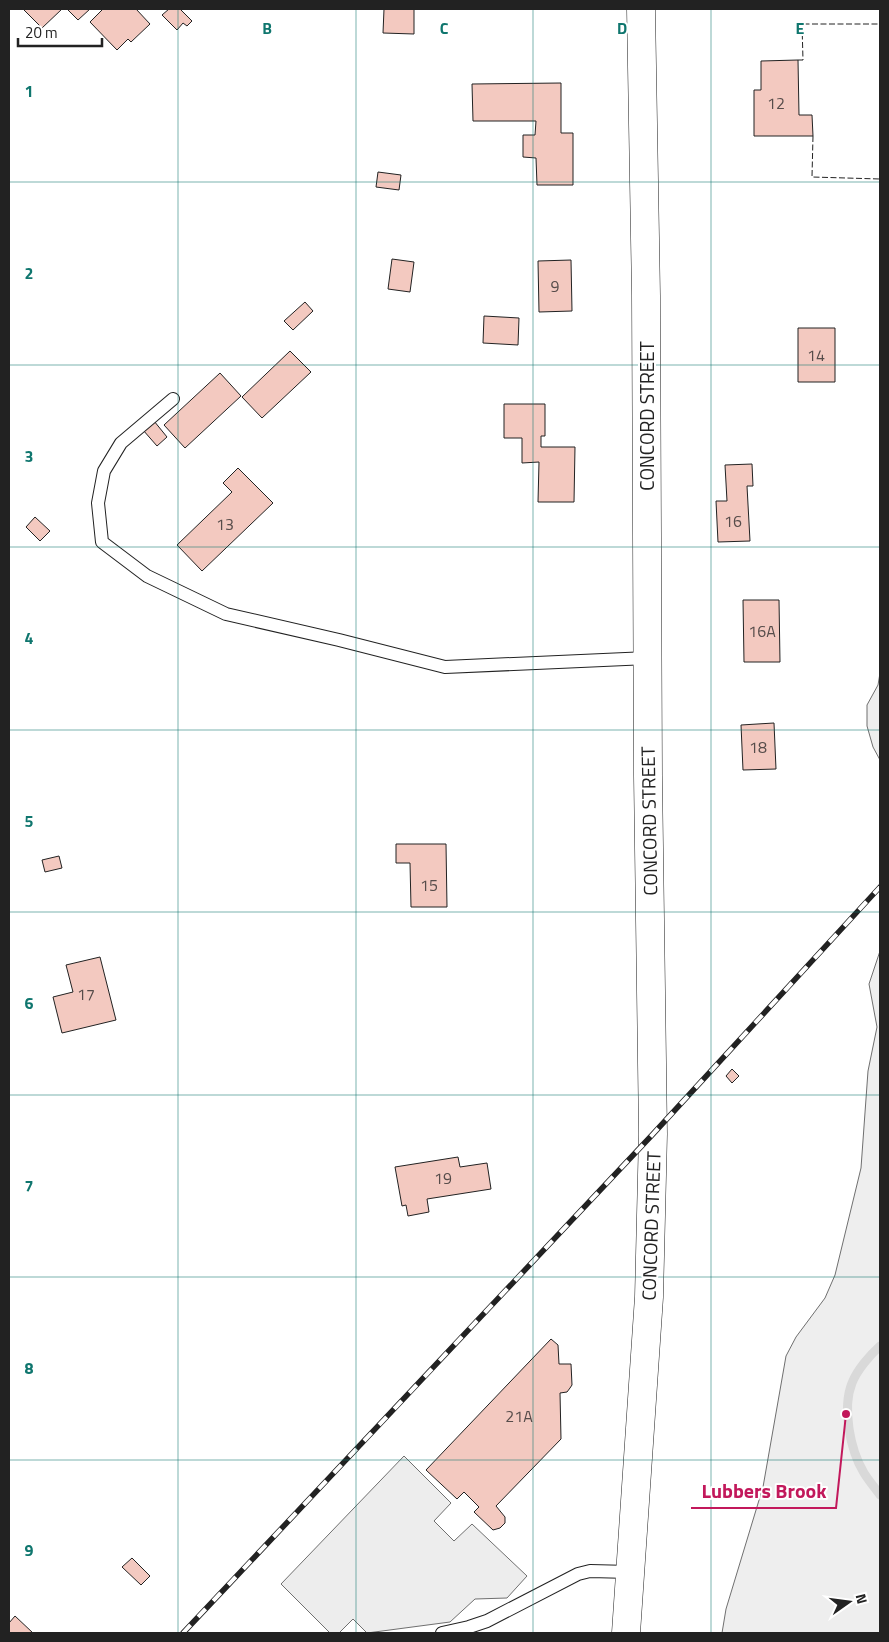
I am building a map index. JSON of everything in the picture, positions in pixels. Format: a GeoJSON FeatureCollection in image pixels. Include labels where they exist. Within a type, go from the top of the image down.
{"type":"FeatureCollection","features":[{"type":"Feature","properties":{"kind":"street","name":"CONCORD STREET"},"geometry":{"type":"LineString","coordinates":[[626,1633],[649,1297],[653,1134],[646,304],[641,9]]}},
{"type":"Feature","properties":{"kind":"lane"},"geometry":{"type":"LineString","coordinates":[[172,399],[121,443],[104,471],[98,503],[102,542],[147,576],[226,614],[444,667],[648,658]]}},
{"type":"Feature","properties":{"kind":"lane"},"geometry":{"type":"LineString","coordinates":[[442,1633],[469,1627],[506,1612],[578,1574],[590,1571],[630,1572]]}},
{"type":"Feature","properties":{"kind":"lane"},"geometry":{"type":"LineString","coordinates":[[483,1633],[506,1612]]}},
{"type":"Feature","properties":{"kind":"shaded area"},"geometry":{"type":"Polygon","coordinates":[[[880,673],[880,760],[873,747],[867,726],[867,705],[878,685],[880,673]]]}},
{"type":"Feature","properties":{"kind":"shaded area"},"geometry":{"type":"Polygon","coordinates":[[[880,951],[880,1633],[722,1633],[726,1609],[763,1487],[786,1356],[796,1337],[825,1298],[835,1275],[861,1168],[868,1071],[877,1027],[869,984],[880,951]]]}},
{"type":"Feature","properties":{"kind":"shaded area"},"geometry":{"type":"Polygon","coordinates":[[[404,1456],[451,1503],[434,1521],[454,1541],[472,1524],[527,1576],[507,1598],[475,1599],[450,1622],[367,1633],[353,1619],[339,1633],[330,1633],[281,1584],[404,1456]]]}},
{"type":"Feature","properties":{"kind":"building"},"geometry":{"type":"Polygon","coordinates":[[[23,9],[62,9],[42,28],[23,9]]]}},
{"type":"Feature","properties":{"kind":"building"},"geometry":{"type":"Polygon","coordinates":[[[67,9],[90,9],[78,20],[67,9]]]}},
{"type":"Feature","properties":{"kind":"building"},"geometry":{"type":"Polygon","coordinates":[[[100,9],[136,9],[150,24],[131,42],[128,39],[117,50],[90,22],[102,10],[100,9]]]}},
{"type":"Feature","properties":{"kind":"building"},"geometry":{"type":"Polygon","coordinates":[[[169,9],[180,9],[192,21],[187,26],[183,23],[177,30],[162,15],[169,9]]]}},
{"type":"Feature","properties":{"kind":"building"},"geometry":{"type":"Polygon","coordinates":[[[384,9],[414,9],[414,34],[383,33],[384,9]]]}},
{"type":"Feature","properties":{"kind":"building"},"geometry":{"type":"Polygon","coordinates":[[[798,60],[799,115],[812,115],[813,136],[754,136],[754,90],[761,90],[761,61],[798,60]]]}},
{"type":"Feature","properties":{"kind":"building"},"geometry":{"type":"Polygon","coordinates":[[[561,83],[561,133],[573,133],[573,185],[537,185],[536,158],[523,157],[523,135],[535,135],[536,121],[473,121],[472,84],[561,83]]]}},
{"type":"Feature","properties":{"kind":"building"},"geometry":{"type":"Polygon","coordinates":[[[378,172],[401,175],[399,190],[376,187],[378,172]]]}},
{"type":"Feature","properties":{"kind":"building"},"geometry":{"type":"Polygon","coordinates":[[[392,259],[414,262],[410,292],[388,289],[392,259]]]}},
{"type":"Feature","properties":{"kind":"building"},"geometry":{"type":"Polygon","coordinates":[[[571,260],[572,311],[539,312],[538,261],[571,260]]]}},
{"type":"Feature","properties":{"kind":"building"},"geometry":{"type":"Polygon","coordinates":[[[305,302],[313,311],[293,330],[284,321],[305,302]]]}},
{"type":"Feature","properties":{"kind":"building"},"geometry":{"type":"Polygon","coordinates":[[[484,316],[519,318],[518,345],[483,343],[484,316]]]}},
{"type":"Feature","properties":{"kind":"building"},"geometry":{"type":"Polygon","coordinates":[[[798,328],[835,328],[835,382],[798,382],[798,328]]]}},
{"type":"Feature","properties":{"kind":"building"},"geometry":{"type":"Polygon","coordinates":[[[290,351],[311,372],[262,418],[242,397],[290,351]]]}},
{"type":"Feature","properties":{"kind":"building"},"geometry":{"type":"Polygon","coordinates":[[[220,373],[241,396],[185,448],[164,425],[220,373]]]}},
{"type":"Feature","properties":{"kind":"building"},"geometry":{"type":"Polygon","coordinates":[[[504,404],[545,404],[545,436],[541,436],[541,447],[575,447],[574,502],[538,502],[539,462],[522,463],[522,438],[504,438],[504,404]]]}},
{"type":"Feature","properties":{"kind":"building"},"geometry":{"type":"Polygon","coordinates":[[[154,421],[167,437],[157,446],[143,430],[154,421]]]}},
{"type":"Feature","properties":{"kind":"building"},"geometry":{"type":"Polygon","coordinates":[[[752,464],[753,486],[747,486],[750,541],[718,542],[716,501],[727,501],[725,465],[752,464]]]}},
{"type":"Feature","properties":{"kind":"building"},"geometry":{"type":"Polygon","coordinates":[[[238,468],[273,503],[202,571],[177,545],[232,492],[223,483],[238,468]]]}},
{"type":"Feature","properties":{"kind":"building"},"geometry":{"type":"Polygon","coordinates":[[[35,517],[50,531],[40,541],[26,527],[35,517]]]}},
{"type":"Feature","properties":{"kind":"building"},"geometry":{"type":"Polygon","coordinates":[[[743,600],[779,600],[780,662],[744,662],[743,600]]]}},
{"type":"Feature","properties":{"kind":"building"},"geometry":{"type":"Polygon","coordinates":[[[774,723],[776,769],[743,770],[741,725],[774,723]]]}},
{"type":"Feature","properties":{"kind":"building"},"geometry":{"type":"Polygon","coordinates":[[[396,844],[446,844],[447,907],[411,907],[410,863],[396,863],[396,844]]]}},
{"type":"Feature","properties":{"kind":"building"},"geometry":{"type":"Polygon","coordinates":[[[59,856],[62,868],[45,872],[42,860],[59,856]]]}},
{"type":"Feature","properties":{"kind":"building"},"geometry":{"type":"Polygon","coordinates":[[[100,957],[116,1020],[62,1033],[53,997],[73,992],[66,965],[100,957]]]}},
{"type":"Feature","properties":{"kind":"building"},"geometry":{"type":"Polygon","coordinates":[[[732,1069],[739,1076],[732,1083],[726,1076],[732,1069]]]}},
{"type":"Feature","properties":{"kind":"building"},"geometry":{"type":"Polygon","coordinates":[[[458,1157],[460,1167],[487,1163],[491,1189],[427,1199],[429,1212],[408,1216],[406,1205],[402,1206],[395,1167],[458,1157]]]}},
{"type":"Feature","properties":{"kind":"building"},"geometry":{"type":"Polygon","coordinates":[[[551,1339],[558,1345],[559,1364],[571,1364],[572,1385],[567,1392],[560,1393],[561,1439],[496,1506],[505,1517],[505,1523],[500,1528],[493,1530],[474,1512],[479,1507],[464,1492],[457,1499],[426,1470],[551,1339]]]}},
{"type":"Feature","properties":{"kind":"building"},"geometry":{"type":"Polygon","coordinates":[[[132,1558],[150,1576],[141,1585],[122,1567],[132,1558]]]}},
{"type":"Feature","properties":{"kind":"building"},"geometry":{"type":"Polygon","coordinates":[[[15,1616],[33,1633],[9,1633],[9,1623],[15,1616]]]}},
{"type":"Feature","properties":{"kind":"waterway"},"geometry":{"type":"LineString","coordinates":[[880,1346],[864,1363],[854,1378],[848,1404],[849,1429],[855,1453],[864,1473],[880,1495]]}},
{"type":"Feature","properties":{"kind":"railway"},"geometry":{"type":"LineString","coordinates":[[183,1633],[653,1134],[880,887]]}},
{"type":"Feature","properties":{"kind":"fence"},"geometry":{"type":"LineString","coordinates":[[798,60],[803,60],[802,24],[880,24]]}},
{"type":"Feature","properties":{"kind":"fence"},"geometry":{"type":"LineString","coordinates":[[813,136],[812,177],[880,179]]}},
{"type":"Feature","properties":{"kind":"place","name":"Lubbers Brook"},"geometry":{"type":"Point","coordinates":[846,1414]}}]}
